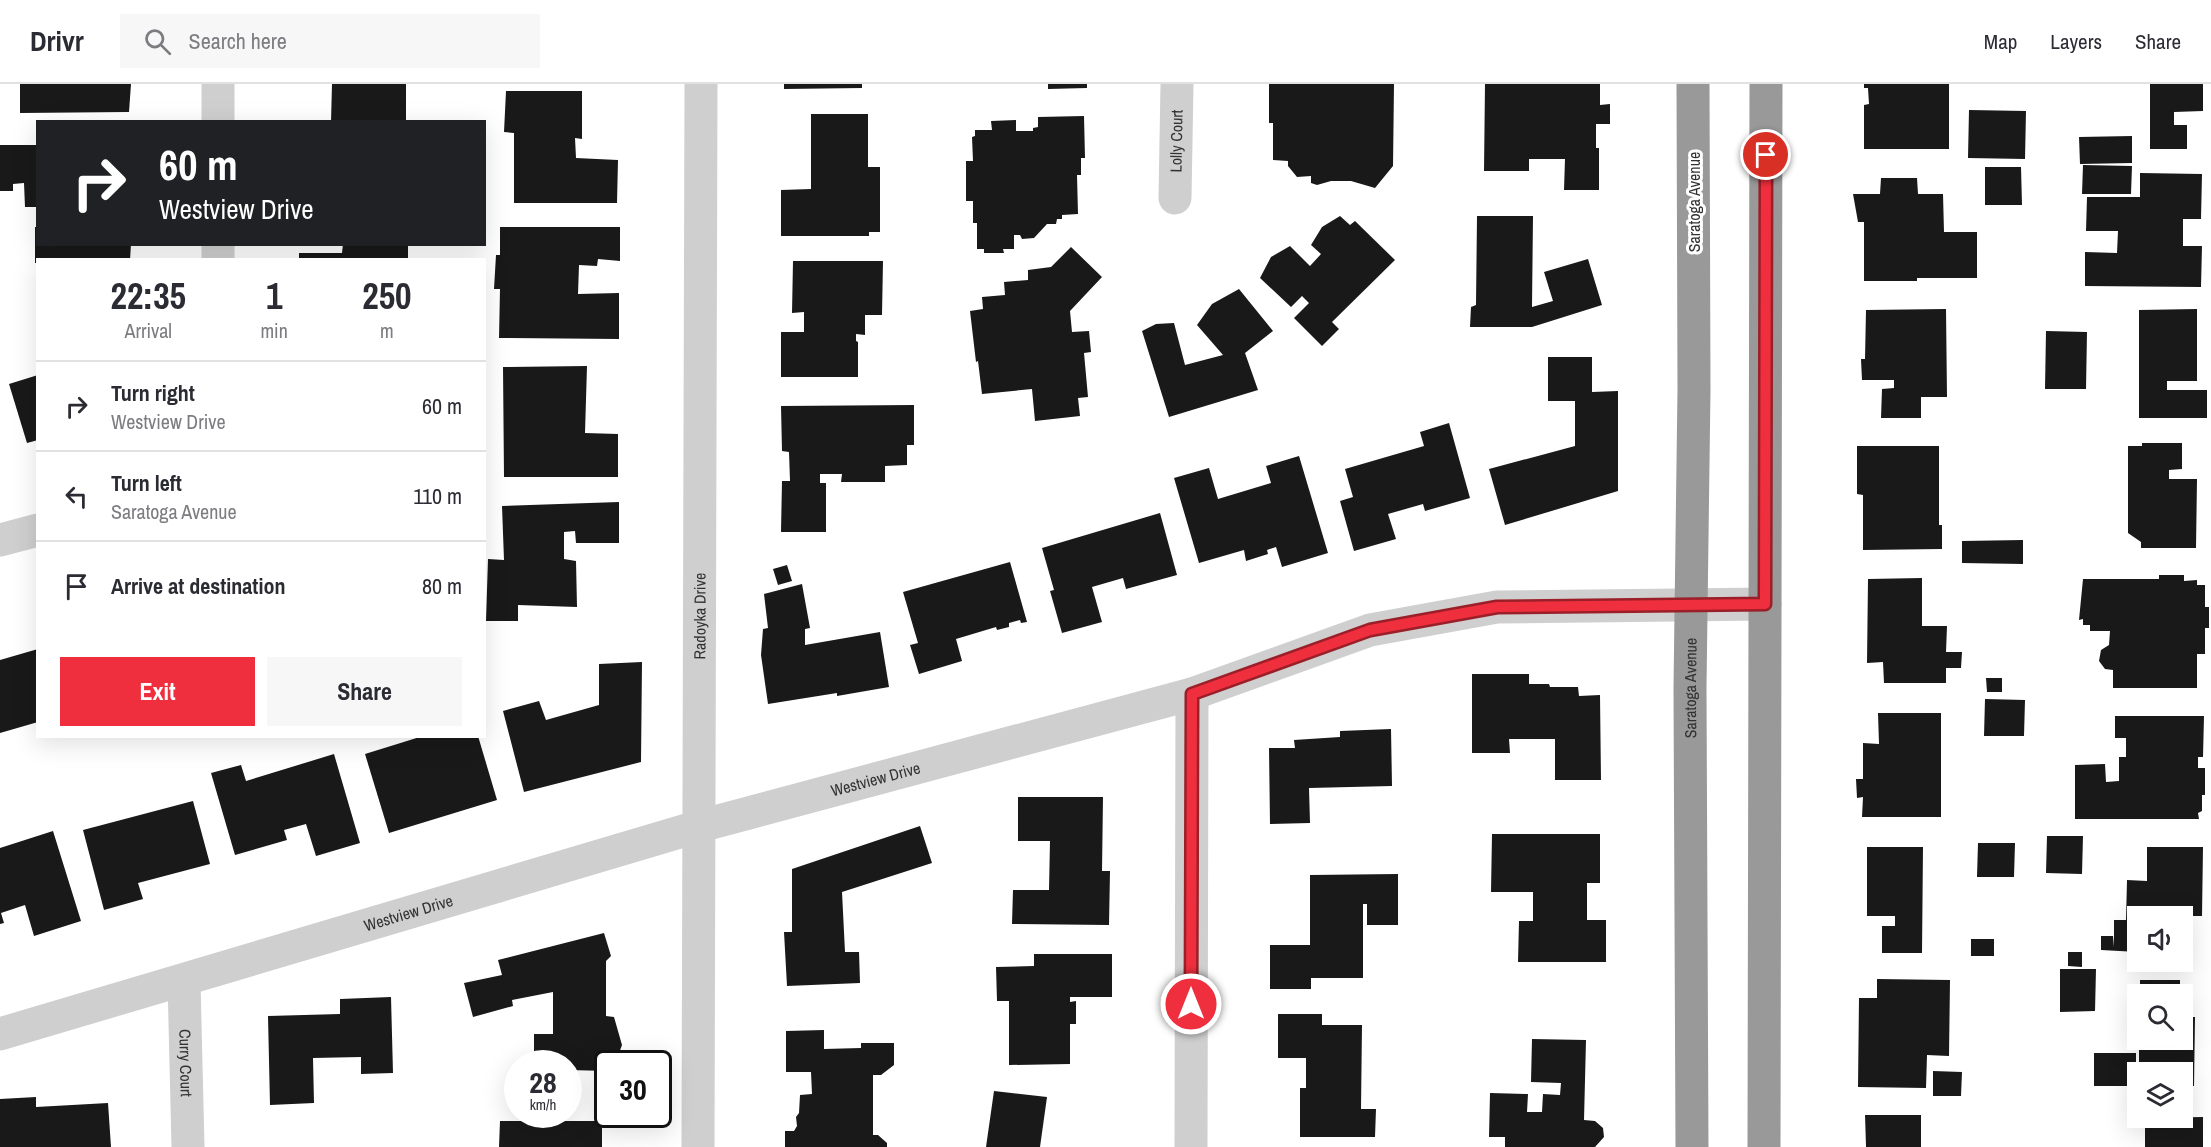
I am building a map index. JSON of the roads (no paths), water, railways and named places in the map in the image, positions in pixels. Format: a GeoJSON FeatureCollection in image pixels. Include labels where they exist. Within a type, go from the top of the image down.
{"type":"FeatureCollection","features":[{"type":"Feature","properties":{"kind":"highway","name":"Saratoga Avenue"},"geometry":{"type":"LineString","coordinates":[[1692,1147],[1690,606],[1694,389],[1693,84]]}},
{"type":"Feature","properties":{"kind":"highway"},"geometry":{"type":"LineString","coordinates":[[1764,1147],[1766,84]]}},
{"type":"Feature","properties":{"kind":"street"},"geometry":{"type":"LineString","coordinates":[[218,84],[218,120]]}},
{"type":"Feature","properties":{"kind":"street","name":"Radoyka Drive"},"geometry":{"type":"LineString","coordinates":[[698,1147],[701,84]]}},
{"type":"Feature","properties":{"kind":"street","name":"Lolly Court"},"geometry":{"type":"LineString","coordinates":[[1175,198],[1177,84]]}},
{"type":"Feature","properties":{"kind":"street"},"geometry":{"type":"LineString","coordinates":[[0,540],[36,531]]}},
{"type":"Feature","properties":{"kind":"street","name":"Westview Drive"},"geometry":{"type":"LineString","coordinates":[[0,1034],[700,826],[1192,694],[1382,627],[1497,607],[1765,604]]}},
{"type":"Feature","properties":{"kind":"street"},"geometry":{"type":"LineString","coordinates":[[1191,1147],[1192,694]]}},
{"type":"Feature","properties":{"kind":"street","name":"Curry Court"},"geometry":{"type":"LineString","coordinates":[[184,981],[188,1147]]}}]}
